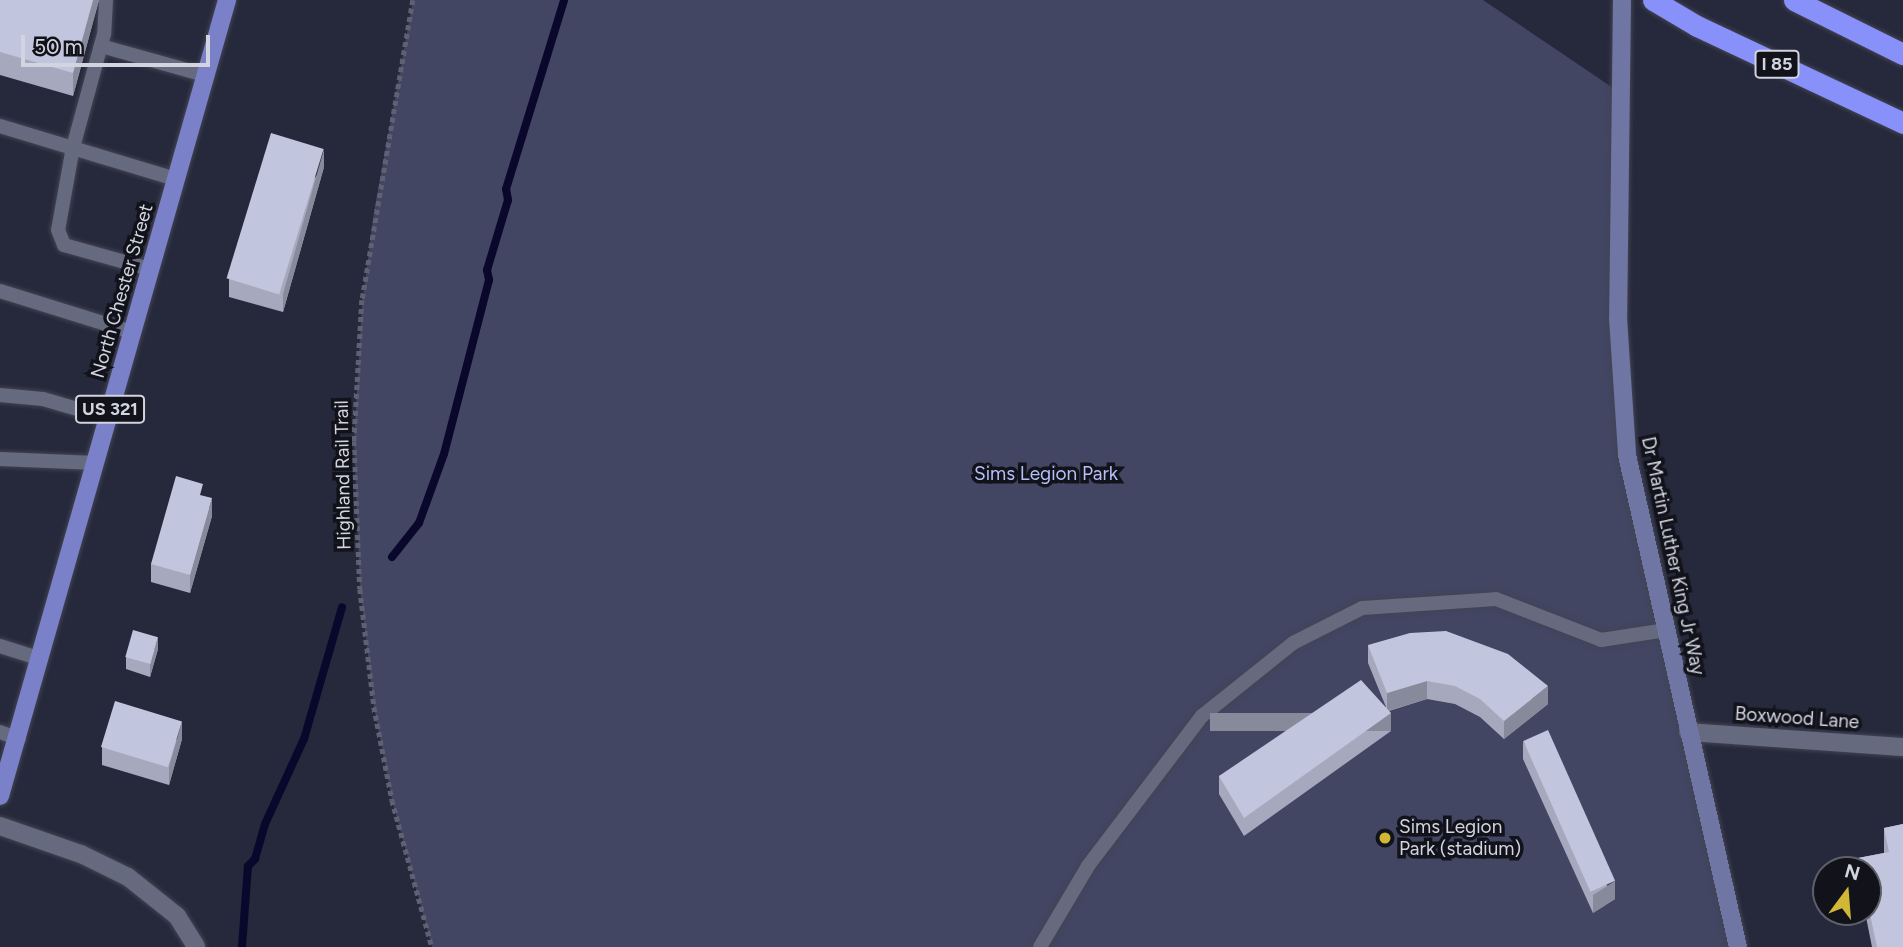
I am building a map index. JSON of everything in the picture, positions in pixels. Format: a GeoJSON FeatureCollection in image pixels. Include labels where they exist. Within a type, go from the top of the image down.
{"type":"FeatureCollection","features":[{"type":"Feature","properties":{"kind":"highway","name":"I 85"},"geometry":{"type":"LineString","coordinates":[[1653,0],[1697,26],[1903,123]]}},
{"type":"Feature","properties":{"kind":"highway"},"geometry":{"type":"LineString","coordinates":[[1794,0],[1903,54]]}},
{"type":"Feature","properties":{"kind":"main road","name":"North Chester Street"},"geometry":{"type":"LineString","coordinates":[[0,796],[19,738],[227,0]]}},
{"type":"Feature","properties":{"kind":"main road","name":"Dr Martin Luther King Jr Way"},"geometry":{"type":"LineString","coordinates":[[1622,0],[1618,318],[1627,455],[1738,947]]}},
{"type":"Feature","properties":{"kind":"street","name":"Boxwood Lane"},"geometry":{"type":"LineString","coordinates":[[1688,732],[1903,747]]}},
{"type":"Feature","properties":{"kind":"street"},"geometry":{"type":"LineString","coordinates":[[0,825],[80,854],[128,877],[177,916],[196,947]]}},
{"type":"Feature","properties":{"kind":"lane"},"geometry":{"type":"LineString","coordinates":[[106,0],[99,36],[86,74],[58,230],[65,245],[150,269]]}},
{"type":"Feature","properties":{"kind":"lane"},"geometry":{"type":"LineString","coordinates":[[99,36],[205,75]]}},
{"type":"Feature","properties":{"kind":"lane"},"geometry":{"type":"LineString","coordinates":[[0,126],[176,179]]}},
{"type":"Feature","properties":{"kind":"lane"},"geometry":{"type":"LineString","coordinates":[[0,291],[132,332]]}},
{"type":"Feature","properties":{"kind":"lane"},"geometry":{"type":"LineString","coordinates":[[0,395],[43,398],[108,418]]}},
{"type":"Feature","properties":{"kind":"lane"},"geometry":{"type":"LineString","coordinates":[[0,459],[96,463]]}},
{"type":"Feature","properties":{"kind":"lane"},"geometry":{"type":"LineString","coordinates":[[1040,947],[1088,866],[1202,716],[1293,643],[1362,608],[1496,599],[1601,640],[1666,630]]}},
{"type":"Feature","properties":{"kind":"lane"},"geometry":{"type":"LineString","coordinates":[[0,646],[41,659]]}},
{"type":"Feature","properties":{"kind":"lane"},"geometry":{"type":"LineString","coordinates":[[0,732],[19,738]]}},
{"type":"Feature","properties":{"kind":"path","name":"Highland Rail Trail"},"geometry":{"type":"LineString","coordinates":[[413,0],[365,275],[354,441],[360,589],[374,707],[391,800],[432,947]]}},
{"type":"Feature","properties":{"kind":"green space","name":"Sims Legion Park"},"geometry":{"type":"Polygon","coordinates":[[[413,0],[1483,0],[1619,92],[1627,455],[1738,947],[432,947],[392,800],[374,707],[360,589],[354,441],[362,304],[374,212],[413,0]]]}},
{"type":"Feature","properties":{"kind":"building"},"geometry":{"type":"Polygon","coordinates":[[[0,0],[93,0],[73,73],[0,52],[0,0]]]}},
{"type":"Feature","properties":{"kind":"building"},"geometry":{"type":"Polygon","coordinates":[[[271,133],[324,149],[279,294],[227,278],[271,133]]]}},
{"type":"Feature","properties":{"kind":"building"},"geometry":{"type":"Polygon","coordinates":[[[176,476],[203,484],[200,495],[212,498],[190,575],[151,564],[176,476]]]}},
{"type":"Feature","properties":{"kind":"building"},"geometry":{"type":"Polygon","coordinates":[[[133,630],[158,637],[150,664],[125,657],[133,630]]]}},
{"type":"Feature","properties":{"kind":"building"},"geometry":{"type":"Polygon","coordinates":[[[1446,631],[1508,654],[1548,686],[1504,721],[1480,699],[1455,686],[1427,681],[1387,693],[1368,645],[1410,633],[1446,631]]]}},
{"type":"Feature","properties":{"kind":"building"},"geometry":{"type":"Polygon","coordinates":[[[1361,680],[1391,713],[1244,818],[1219,776],[1361,680]]]}},
{"type":"Feature","properties":{"kind":"building"},"geometry":{"type":"Polygon","coordinates":[[[115,701],[182,721],[168,767],[101,747],[115,701]]]}},
{"type":"Feature","properties":{"kind":"building"},"geometry":{"type":"Polygon","coordinates":[[[1548,730],[1615,881],[1590,892],[1523,741],[1548,730]]]}},
{"type":"Feature","properties":{"kind":"building"},"geometry":{"type":"Polygon","coordinates":[[[1903,824],[1903,947],[1877,947],[1872,926],[1882,926],[1882,856],[1868,856],[1889,852],[1884,828],[1903,824]]]}},
{"type":"Feature","properties":{"kind":"waterway"},"geometry":{"type":"LineString","coordinates":[[392,557],[419,523],[444,454],[489,280],[487,270],[508,200],[506,189],[564,0]]}},
{"type":"Feature","properties":{"kind":"waterway"},"geometry":{"type":"LineString","coordinates":[[242,947],[248,866],[255,859],[265,824],[304,739],[342,607]]}},
{"type":"Feature","properties":{"kind":"place","name":"Sims Legion Park (stadium)"},"geometry":{"type":"Point","coordinates":[1385,838]}}]}
